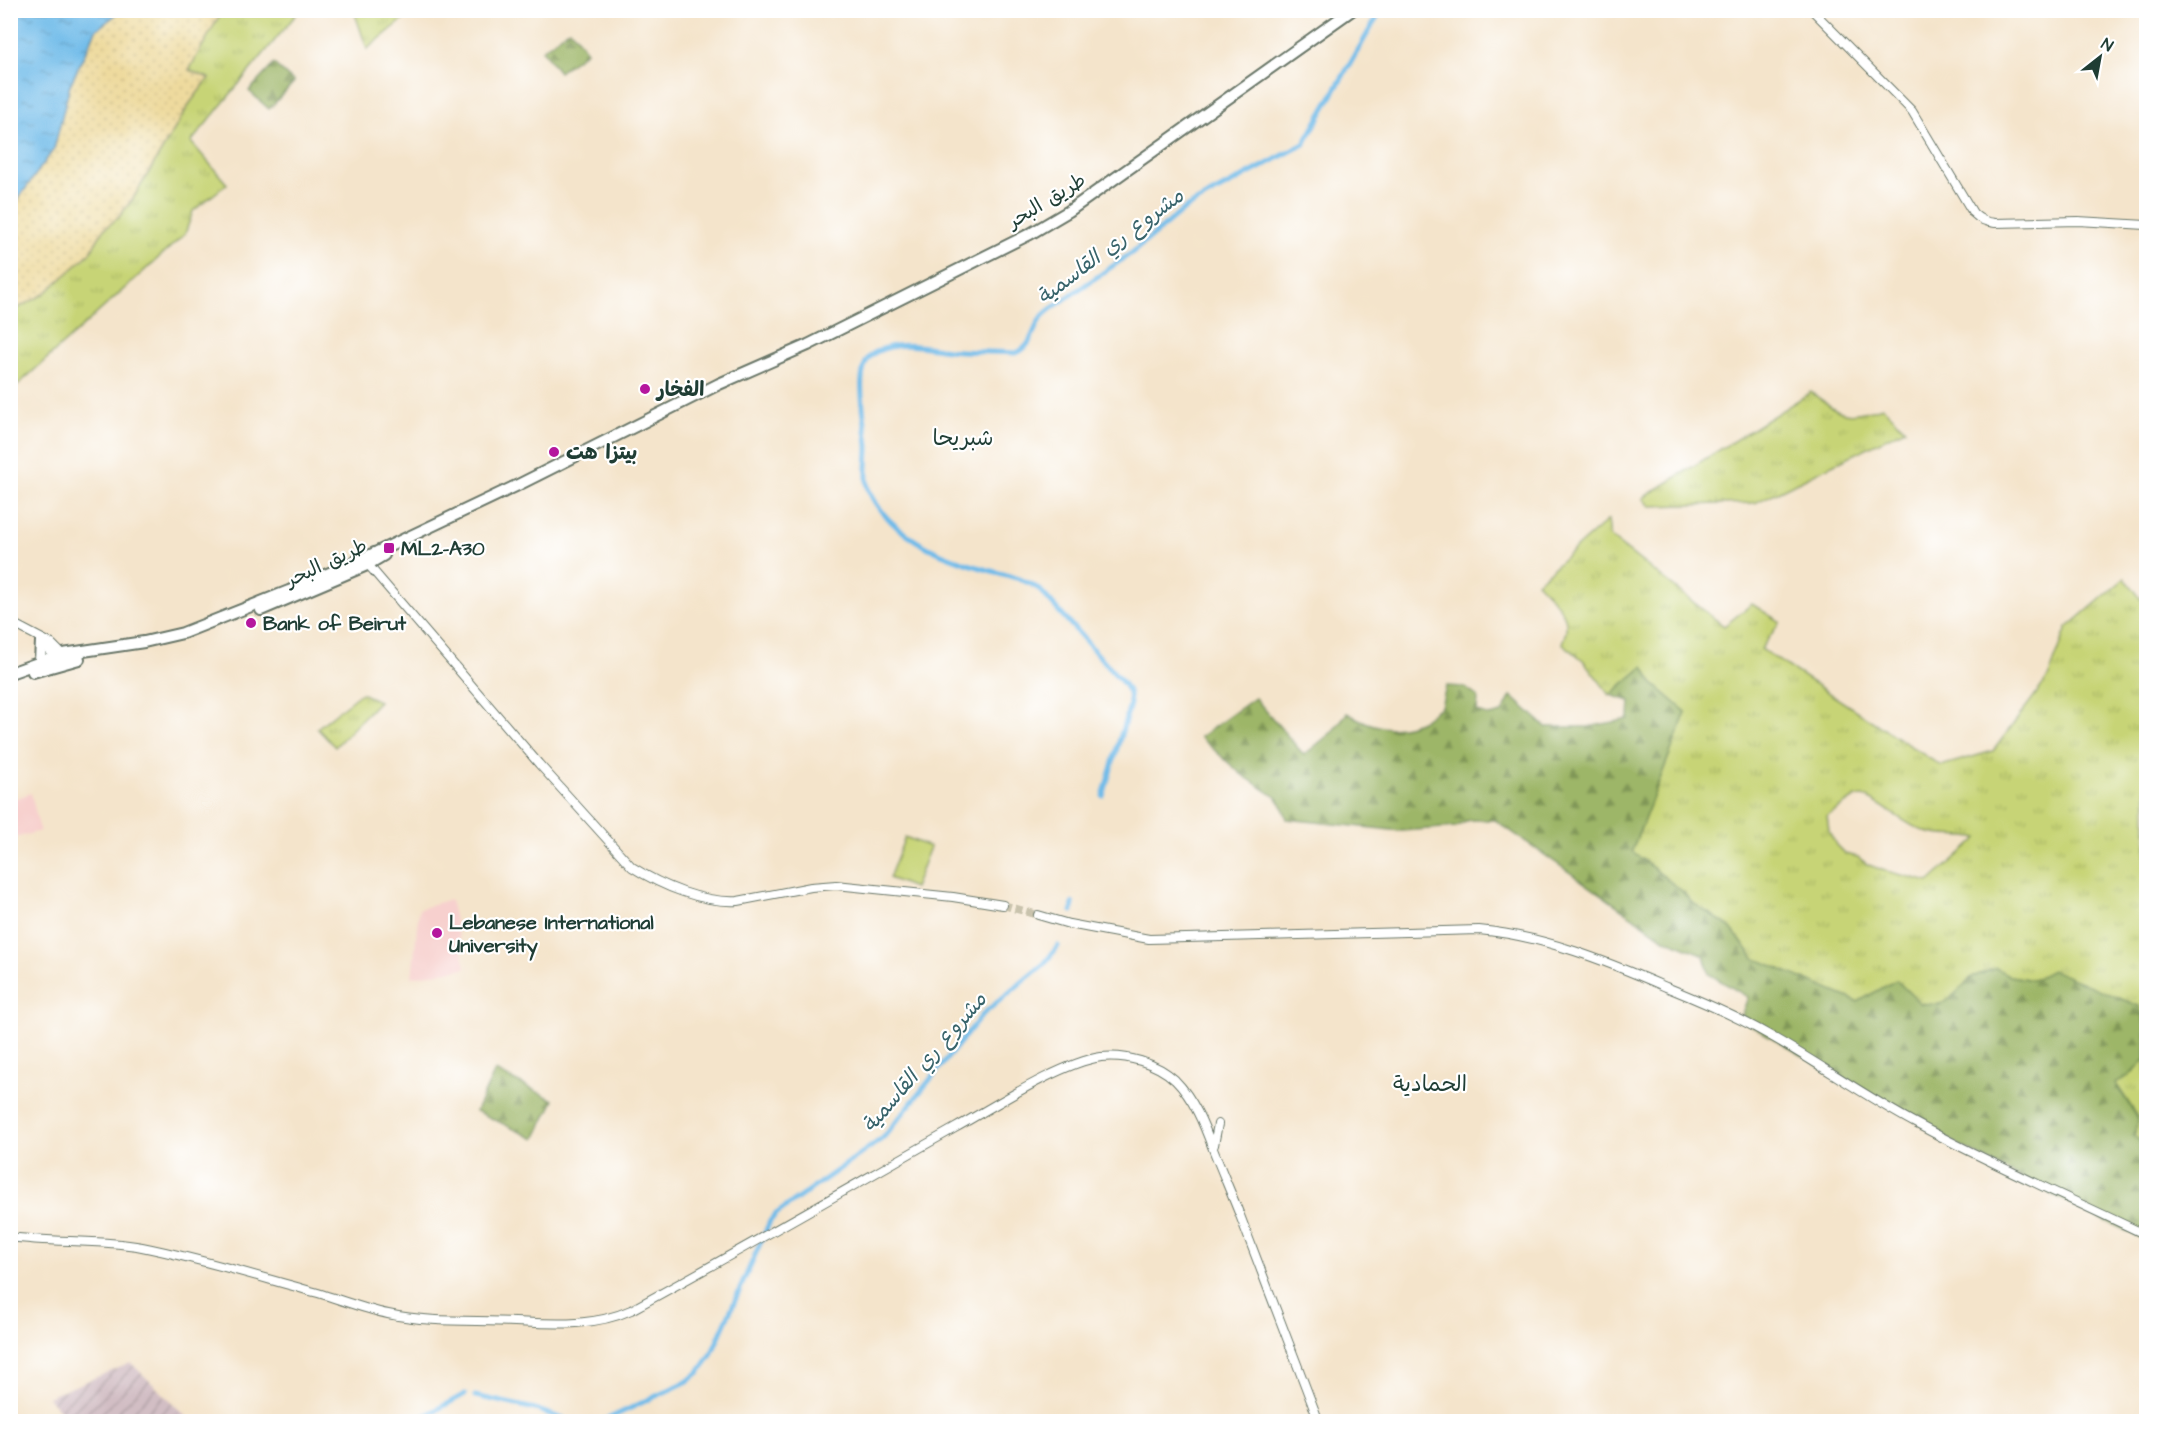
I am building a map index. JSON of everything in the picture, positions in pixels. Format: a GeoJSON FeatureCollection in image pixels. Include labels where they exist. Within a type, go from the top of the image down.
{"type":"FeatureCollection","features":[{"type":"Feature","properties":{"kind":"highway","name":"طريق البحر"},"geometry":{"type":"LineString","coordinates":[[10,673],[40,662],[172,643],[277,604],[518,484],[722,388],[734,379],[1030,234],[1069,211],[1352,10]]}},
{"type":"Feature","properties":{"kind":"highway"},"geometry":{"type":"LineString","coordinates":[[40,640],[40,662]]}},
{"type":"Feature","properties":{"kind":"highway","name":"طريق البحر"},"geometry":{"type":"LineString","coordinates":[[10,680],[61,659]]}},
{"type":"Feature","properties":{"kind":"main road"},"geometry":{"type":"LineString","coordinates":[[1812,10],[1912,111],[1977,218],[1995,223],[2078,221],[2146,225]]}},
{"type":"Feature","properties":{"kind":"main road"},"geometry":{"type":"LineString","coordinates":[[365,561],[539,764],[632,867],[644,875],[683,891],[724,901],[738,901],[830,885],[953,897],[1003,905]]}},
{"type":"Feature","properties":{"kind":"main road"},"geometry":{"type":"LineString","coordinates":[[10,622],[40,640],[52,644],[61,659]]}},
{"type":"Feature","properties":{"kind":"main road"},"geometry":{"type":"LineString","coordinates":[[1038,915],[1069,924],[1149,939],[1479,930],[1506,932],[1567,949],[1614,965],[1740,1019],[1919,1125],[2008,1171],[2146,1235]]}},
{"type":"Feature","properties":{"kind":"main road"},"geometry":{"type":"LineString","coordinates":[[10,1237],[48,1241],[114,1243],[142,1248],[214,1264],[399,1316],[465,1321],[594,1322],[615,1317],[764,1238],[1058,1072],[1100,1058],[1124,1058],[1152,1065],[1171,1077],[1195,1108],[1205,1128],[1319,1422]]}},
{"type":"Feature","properties":{"kind":"main road"},"geometry":{"type":"LineString","coordinates":[[1213,1149],[1218,1124]]}},
{"type":"Feature","properties":{"kind":"shaded area"},"geometry":{"type":"Polygon","coordinates":[[[31,793],[40,831],[11,839],[11,800],[31,793]]]}},
{"type":"Feature","properties":{"kind":"shaded area","name":"Lebanese International University"},"geometry":{"type":"Polygon","coordinates":[[[450,899],[466,968],[412,977],[419,909],[450,899]]]}},
{"type":"Feature","properties":{"kind":"shaded area"},"geometry":{"type":"Polygon","coordinates":[[[131,1363],[186,1416],[180,1421],[69,1421],[48,1397],[131,1363]]]}},
{"type":"Feature","properties":{"kind":"green space"},"geometry":{"type":"Polygon","coordinates":[[[354,10],[414,11],[367,49],[354,10]]]}},
{"type":"Feature","properties":{"kind":"green space"},"geometry":{"type":"Polygon","coordinates":[[[222,11],[299,11],[191,142],[227,184],[193,211],[185,234],[11,391],[11,312],[44,294],[89,254],[104,229],[119,217],[134,197],[190,103],[208,79],[189,70],[222,11]]]}},
{"type":"Feature","properties":{"kind":"green space"},"geometry":{"type":"Polygon","coordinates":[[[570,29],[587,51],[559,72],[542,50],[570,29]]]}},
{"type":"Feature","properties":{"kind":"green space"},"geometry":{"type":"Polygon","coordinates":[[[274,64],[294,82],[269,109],[249,91],[274,64]]]}},
{"type":"Feature","properties":{"kind":"green space"},"geometry":{"type":"Polygon","coordinates":[[[1811,392],[1844,413],[1859,413],[1883,407],[1905,429],[1755,503],[1650,506],[1643,498],[1811,392]]]}},
{"type":"Feature","properties":{"kind":"green space"},"geometry":{"type":"Polygon","coordinates":[[[1608,520],[1610,537],[1724,626],[1752,604],[1780,622],[1761,649],[1941,766],[1993,751],[2048,678],[2067,628],[2125,578],[2146,605],[2146,1027],[2139,1006],[2034,980],[2010,976],[1972,977],[1950,999],[1936,1005],[1921,1003],[1914,999],[1896,981],[1858,1002],[1754,958],[1730,927],[1691,902],[1683,892],[1632,851],[1686,712],[1652,683],[1644,666],[1610,695],[1583,660],[1562,643],[1566,628],[1565,618],[1537,582],[1608,520]],[[1863,796],[1856,797],[1827,816],[1829,831],[1836,845],[1845,854],[1858,857],[1867,864],[1882,870],[1929,882],[1978,838],[1926,832],[1863,796]]]}},
{"type":"Feature","properties":{"kind":"green space"},"geometry":{"type":"Polygon","coordinates":[[[1644,666],[1652,683],[1686,712],[1632,851],[1683,892],[1691,902],[1730,927],[1754,958],[1858,1002],[1896,980],[1920,1003],[1939,1005],[1954,995],[1972,977],[1996,968],[2010,976],[2033,980],[2052,970],[2139,1006],[2146,1027],[2146,1059],[2129,1076],[2115,1083],[2138,1118],[2134,1136],[2146,1146],[2146,1240],[1991,1163],[1740,1019],[1748,997],[1709,974],[1704,955],[1663,938],[1495,820],[1469,820],[1456,827],[1401,831],[1287,819],[1277,798],[1241,774],[1200,737],[1255,698],[1304,755],[1332,732],[1347,713],[1374,725],[1392,728],[1421,721],[1441,707],[1446,686],[1464,687],[1478,697],[1477,712],[1490,716],[1502,713],[1511,696],[1546,727],[1588,727],[1629,719],[1630,701],[1610,695],[1644,666]]]}},
{"type":"Feature","properties":{"kind":"green space"},"geometry":{"type":"Polygon","coordinates":[[[361,693],[379,701],[335,747],[317,728],[361,693]]]}},
{"type":"Feature","properties":{"kind":"green space"},"geometry":{"type":"Polygon","coordinates":[[[905,837],[930,847],[914,888],[889,878],[905,837]]]}},
{"type":"Feature","properties":{"kind":"green space"},"geometry":{"type":"Polygon","coordinates":[[[2146,1057],[2146,1146],[2134,1136],[2138,1117],[2115,1082],[2129,1076],[2146,1057]]]}},
{"type":"Feature","properties":{"kind":"green space"},"geometry":{"type":"Polygon","coordinates":[[[495,1071],[554,1100],[535,1139],[476,1111],[495,1071]]]}},
{"type":"Feature","properties":{"kind":"sand"},"geometry":{"type":"Polygon","coordinates":[[[121,11],[222,11],[189,70],[209,78],[190,103],[134,197],[119,217],[104,229],[89,254],[44,294],[11,312],[11,209],[54,149],[70,85],[96,30],[121,11]]]}},
{"type":"Feature","properties":{"kind":"water"},"geometry":{"type":"Polygon","coordinates":[[[11,10],[121,11],[96,30],[70,85],[54,149],[11,209],[11,10]]]}},
{"type":"Feature","properties":{"kind":"waterway","name":"مشروع ري القاسمية"},"geometry":{"type":"LineString","coordinates":[[1103,796],[1130,704],[1129,693],[1124,684],[1039,589],[1021,579],[940,554],[908,536],[880,510],[867,483],[868,447],[862,395],[864,369],[868,359],[876,352],[897,346],[975,352],[1016,353],[1021,350],[1029,343],[1038,323],[1046,313],[1133,252],[1187,207],[1304,144],[1381,10]]}},
{"type":"Feature","properties":{"kind":"waterway","name":"مشروع ري القاسمية"},"geometry":{"type":"LineString","coordinates":[[1072,911],[1073,903]]}},
{"type":"Feature","properties":{"kind":"waterway","name":"مشروع ري القاسمية"},"geometry":{"type":"LineString","coordinates":[[601,1422],[688,1381],[700,1371],[711,1355],[770,1221],[776,1214],[883,1138],[983,1014],[1044,964],[1058,946]]}},
{"type":"Feature","properties":{"kind":"waterway","name":"مشروع ري القاسمية"},"geometry":{"type":"LineString","coordinates":[[414,1422],[465,1394]]}},
{"type":"Feature","properties":{"kind":"waterway","name":"مشروع ري القاسمية"},"geometry":{"type":"LineString","coordinates":[[475,1396],[535,1409],[572,1422]]}},
{"type":"Feature","properties":{"kind":"tunnel"},"geometry":{"type":"LineString","coordinates":[[1003,905],[1038,915]]}},
{"type":"Feature","properties":{"kind":"place","name":"الفخار"},"geometry":{"type":"Point","coordinates":[645,389]}},
{"type":"Feature","properties":{"kind":"place","name":"بيتزا هت"},"geometry":{"type":"Point","coordinates":[554,452]}},
{"type":"Feature","properties":{"kind":"place","name":"ML2-A30"},"geometry":{"type":"Point","coordinates":[389,548]}},
{"type":"Feature","properties":{"kind":"place","name":"Bank of Beirut"},"geometry":{"type":"Point","coordinates":[251,623]}},
{"type":"Feature","properties":{"kind":"place","name":"Lebanese International University"},"geometry":{"type":"Point","coordinates":[437,933]}},
{"type":"Feature","properties":{"kind":"district","name":"شبريحا"},"geometry":{"type":"Point","coordinates":[963,437]}},
{"type":"Feature","properties":{"kind":"district","name":"الحمادية"},"geometry":{"type":"Point","coordinates":[1430,1083]}}]}
